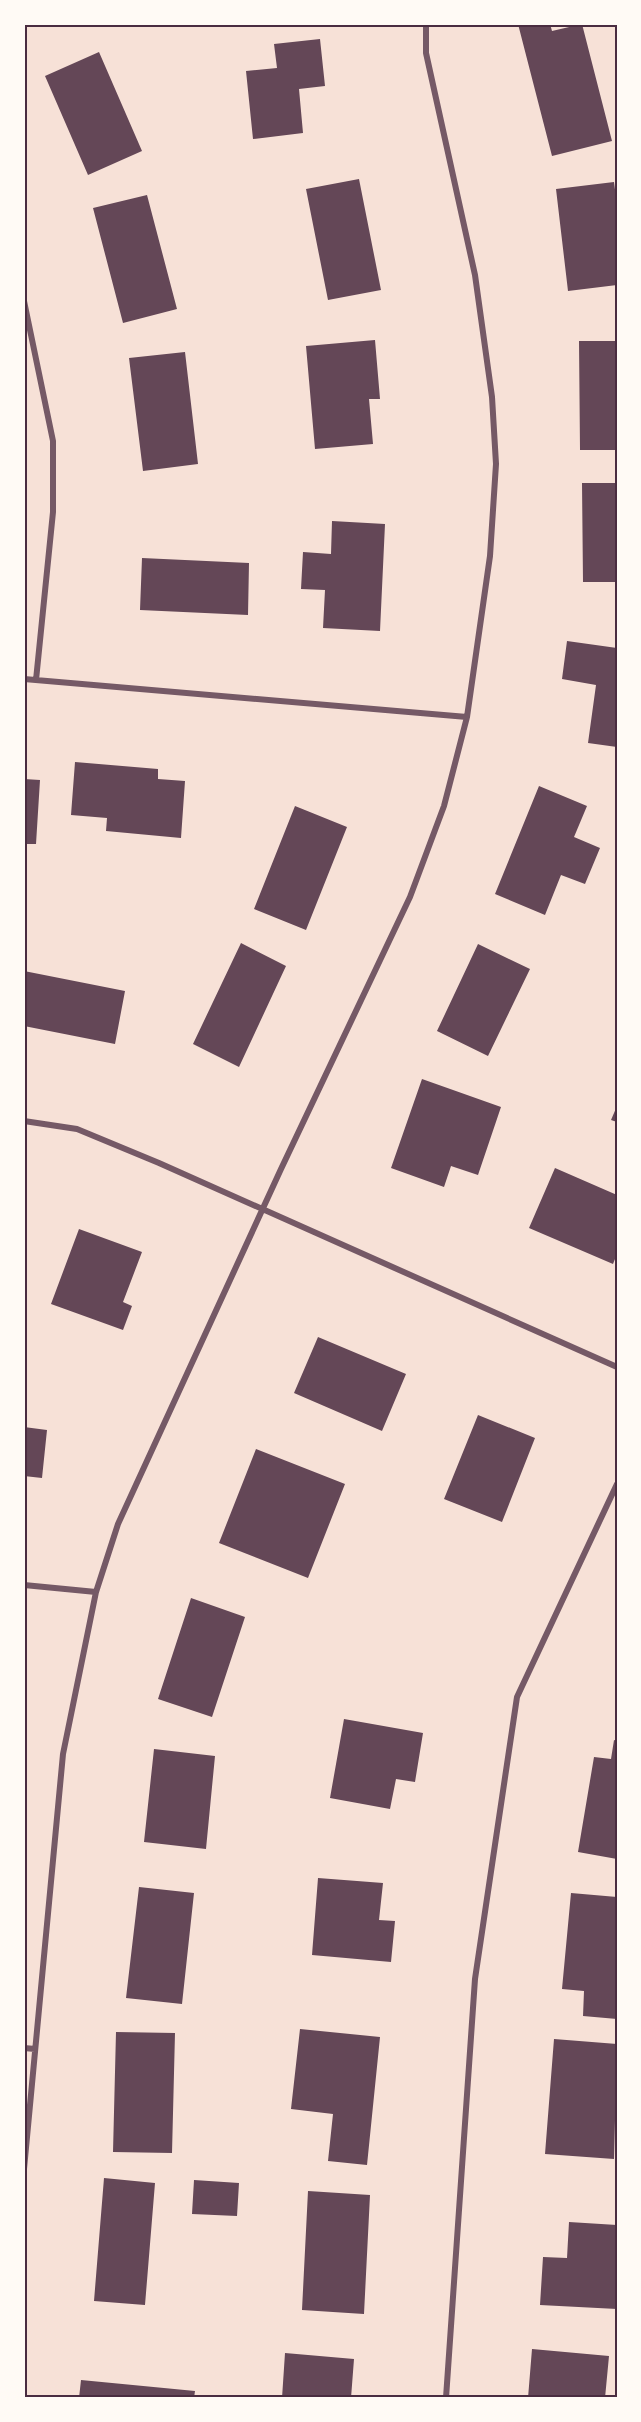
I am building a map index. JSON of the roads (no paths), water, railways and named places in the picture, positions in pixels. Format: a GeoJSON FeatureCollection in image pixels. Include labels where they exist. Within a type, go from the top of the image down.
{"type":"FeatureCollection","features":[{"type":"Feature","properties":{"kind":"street"},"geometry":{"type":"LineString","coordinates":[[24,2169],[63,1754],[96,1592],[118,1524],[410,897],[444,806],[467,717],[489,564],[496,465],[492,397],[475,275],[426,53],[426,24]]}},
{"type":"Feature","properties":{"kind":"street"},"geometry":{"type":"LineString","coordinates":[[24,301],[53,441],[53,513],[36,680]]}},
{"type":"Feature","properties":{"kind":"street"},"geometry":{"type":"LineString","coordinates":[[24,679],[467,717]]}},
{"type":"Feature","properties":{"kind":"street"},"geometry":{"type":"LineString","coordinates":[[24,1120],[77,1130],[264,1209],[617,1367]]}},
{"type":"Feature","properties":{"kind":"street"},"geometry":{"type":"LineString","coordinates":[[446,2398],[475,1979],[518,1697],[617,1484]]}},
{"type":"Feature","properties":{"kind":"street"},"geometry":{"type":"LineString","coordinates":[[24,1585],[96,1592]]}},
{"type":"Feature","properties":{"kind":"street"},"geometry":{"type":"LineString","coordinates":[[24,2048],[35,2049]]}}]}
